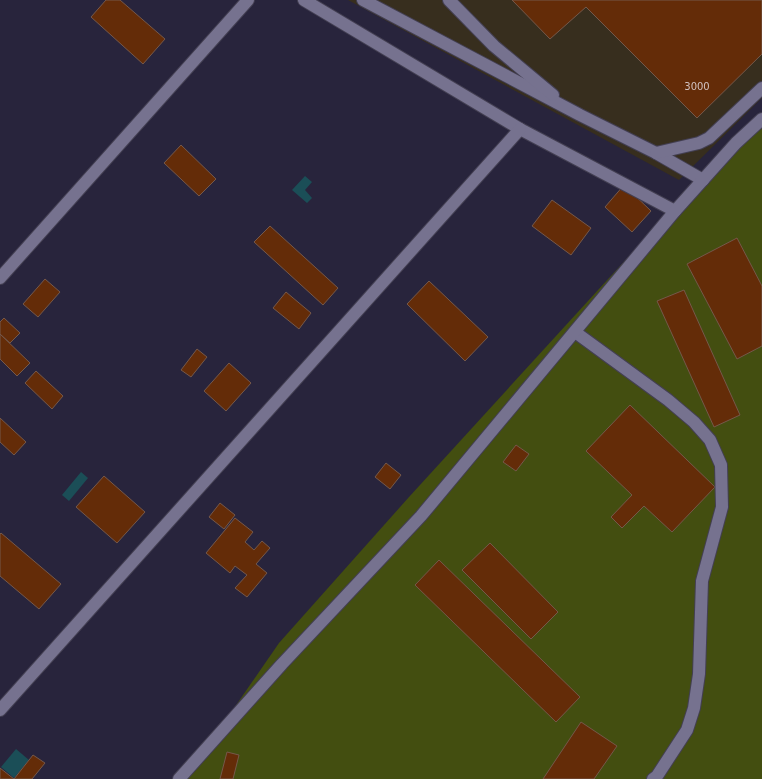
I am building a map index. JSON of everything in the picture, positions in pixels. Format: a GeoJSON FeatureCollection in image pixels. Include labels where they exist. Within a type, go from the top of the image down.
{"type":"FeatureCollection","features":[{"type":"Feature","properties":{"kind":"street"},"geometry":{"type":"LineString","coordinates":[[0,278],[248,0]]}},
{"type":"Feature","properties":{"kind":"street"},"geometry":{"type":"LineString","coordinates":[[304,0],[520,129],[675,211]]}},
{"type":"Feature","properties":{"kind":"street"},"geometry":{"type":"LineString","coordinates":[[363,0],[580,115],[656,153],[703,180]]}},
{"type":"Feature","properties":{"kind":"street"},"geometry":{"type":"LineString","coordinates":[[449,0],[494,46],[580,115]]}},
{"type":"Feature","properties":{"kind":"street"},"geometry":{"type":"LineString","coordinates":[[656,153],[699,143],[709,138],[762,88]]}},
{"type":"Feature","properties":{"kind":"street"},"geometry":{"type":"LineString","coordinates":[[179,779],[282,664],[421,516],[675,211],[736,143],[762,119]]}},
{"type":"Feature","properties":{"kind":"street"},"geometry":{"type":"LineString","coordinates":[[0,710],[520,129]]}},
{"type":"Feature","properties":{"kind":"street"},"geometry":{"type":"LineString","coordinates":[[575,332],[668,400],[694,422],[710,440],[721,465],[722,507],[701,590],[699,674],[694,708],[687,730],[657,776],[653,779]]}},
{"type":"Feature","properties":{"kind":"shaded area"},"geometry":{"type":"Polygon","coordinates":[[[348,0],[762,0],[762,98],[679,180],[348,0]]]}},
{"type":"Feature","properties":{"kind":"shaded area"},"geometry":{"type":"Polygon","coordinates":[[[305,176],[312,182],[305,190],[312,198],[307,203],[292,190],[305,176]]]}},
{"type":"Feature","properties":{"kind":"shaded area"},"geometry":{"type":"Polygon","coordinates":[[[81,472],[88,478],[69,501],[62,495],[81,472]]]}},
{"type":"Feature","properties":{"kind":"shaded area"},"geometry":{"type":"Polygon","coordinates":[[[16,749],[29,760],[14,778],[1,767],[16,749]]]}},
{"type":"Feature","properties":{"kind":"green space"},"geometry":{"type":"Polygon","coordinates":[[[762,116],[762,779],[185,779],[279,643],[409,497],[736,139],[762,116]]]}},
{"type":"Feature","properties":{"kind":"building"},"geometry":{"type":"Polygon","coordinates":[[[106,0],[120,0],[165,39],[143,64],[91,17],[106,0]]]}},
{"type":"Feature","properties":{"kind":"building"},"geometry":{"type":"Polygon","coordinates":[[[512,0],[762,0],[762,54],[697,118],[586,7],[550,39],[512,0]]]}},
{"type":"Feature","properties":{"kind":"building"},"geometry":{"type":"Polygon","coordinates":[[[181,145],[216,179],[199,196],[164,163],[181,145]]]}},
{"type":"Feature","properties":{"kind":"building"},"geometry":{"type":"Polygon","coordinates":[[[624,185],[651,211],[632,232],[605,207],[624,185]]]}},
{"type":"Feature","properties":{"kind":"building"},"geometry":{"type":"Polygon","coordinates":[[[552,200],[591,228],[571,255],[532,226],[552,200]]]}},
{"type":"Feature","properties":{"kind":"building"},"geometry":{"type":"Polygon","coordinates":[[[270,226],[338,288],[323,305],[254,242],[270,226]]]}},
{"type":"Feature","properties":{"kind":"building"},"geometry":{"type":"Polygon","coordinates":[[[737,238],[762,286],[762,346],[737,359],[687,264],[737,238]]]}},
{"type":"Feature","properties":{"kind":"building"},"geometry":{"type":"Polygon","coordinates":[[[45,279],[60,292],[38,317],[23,304],[45,279]]]}},
{"type":"Feature","properties":{"kind":"building"},"geometry":{"type":"Polygon","coordinates":[[[429,281],[488,337],[465,361],[407,304],[429,281]]]}},
{"type":"Feature","properties":{"kind":"building"},"geometry":{"type":"Polygon","coordinates":[[[684,290],[740,415],[714,427],[657,301],[684,290]]]}},
{"type":"Feature","properties":{"kind":"building"},"geometry":{"type":"Polygon","coordinates":[[[286,292],[311,313],[299,329],[273,308],[286,292]]]}},
{"type":"Feature","properties":{"kind":"building"},"geometry":{"type":"Polygon","coordinates":[[[4,318],[20,333],[10,343],[0,334],[0,322],[4,318]]]}},
{"type":"Feature","properties":{"kind":"building"},"geometry":{"type":"Polygon","coordinates":[[[0,334],[30,363],[17,376],[0,359],[0,334]]]}},
{"type":"Feature","properties":{"kind":"building"},"geometry":{"type":"Polygon","coordinates":[[[197,349],[207,357],[191,377],[181,370],[197,349]]]}},
{"type":"Feature","properties":{"kind":"building"},"geometry":{"type":"Polygon","coordinates":[[[229,363],[251,383],[226,411],[204,391],[229,363]]]}},
{"type":"Feature","properties":{"kind":"building"},"geometry":{"type":"Polygon","coordinates":[[[36,371],[63,396],[52,409],[25,383],[36,371]]]}},
{"type":"Feature","properties":{"kind":"building"},"geometry":{"type":"Polygon","coordinates":[[[630,405],[715,487],[672,532],[644,506],[622,528],[611,517],[632,495],[586,451],[630,405]]]}},
{"type":"Feature","properties":{"kind":"building"},"geometry":{"type":"Polygon","coordinates":[[[0,418],[26,442],[14,455],[0,442],[0,418]]]}},
{"type":"Feature","properties":{"kind":"building"},"geometry":{"type":"Polygon","coordinates":[[[516,445],[529,454],[516,471],[503,462],[516,445]]]}},
{"type":"Feature","properties":{"kind":"building"},"geometry":{"type":"Polygon","coordinates":[[[386,463],[401,475],[390,489],[375,477],[386,463]]]}},
{"type":"Feature","properties":{"kind":"building"},"geometry":{"type":"Polygon","coordinates":[[[104,476],[145,512],[117,543],[76,507],[104,476]]]}},
{"type":"Feature","properties":{"kind":"building"},"geometry":{"type":"Polygon","coordinates":[[[220,503],[235,515],[224,529],[209,517],[220,503]]]}},
{"type":"Feature","properties":{"kind":"building"},"geometry":{"type":"Polygon","coordinates":[[[235,518],[253,532],[245,542],[254,550],[262,541],[270,548],[256,564],[267,573],[247,597],[235,588],[247,575],[235,566],[230,573],[206,553],[235,518]]]}},
{"type":"Feature","properties":{"kind":"building"},"geometry":{"type":"Polygon","coordinates":[[[1,533],[61,584],[39,609],[0,576],[1,533]]]}},
{"type":"Feature","properties":{"kind":"building"},"geometry":{"type":"Polygon","coordinates":[[[490,543],[558,612],[531,639],[462,570],[490,543]]]}},
{"type":"Feature","properties":{"kind":"building"},"geometry":{"type":"Polygon","coordinates":[[[439,560],[580,697],[556,722],[415,585],[439,560]]]}},
{"type":"Feature","properties":{"kind":"building"},"geometry":{"type":"Polygon","coordinates":[[[581,722],[617,746],[594,779],[543,779],[581,722]]]}},
{"type":"Feature","properties":{"kind":"building"},"geometry":{"type":"Polygon","coordinates":[[[227,752],[239,755],[233,779],[220,779],[227,752]]]}},
{"type":"Feature","properties":{"kind":"building"},"geometry":{"type":"Polygon","coordinates":[[[33,755],[45,763],[32,779],[14,779],[33,755]]]}},
{"type":"Feature","properties":{"kind":"building"},"geometry":{"type":"Polygon","coordinates":[[[0,768],[14,779],[0,779],[0,768]]]}}]}
